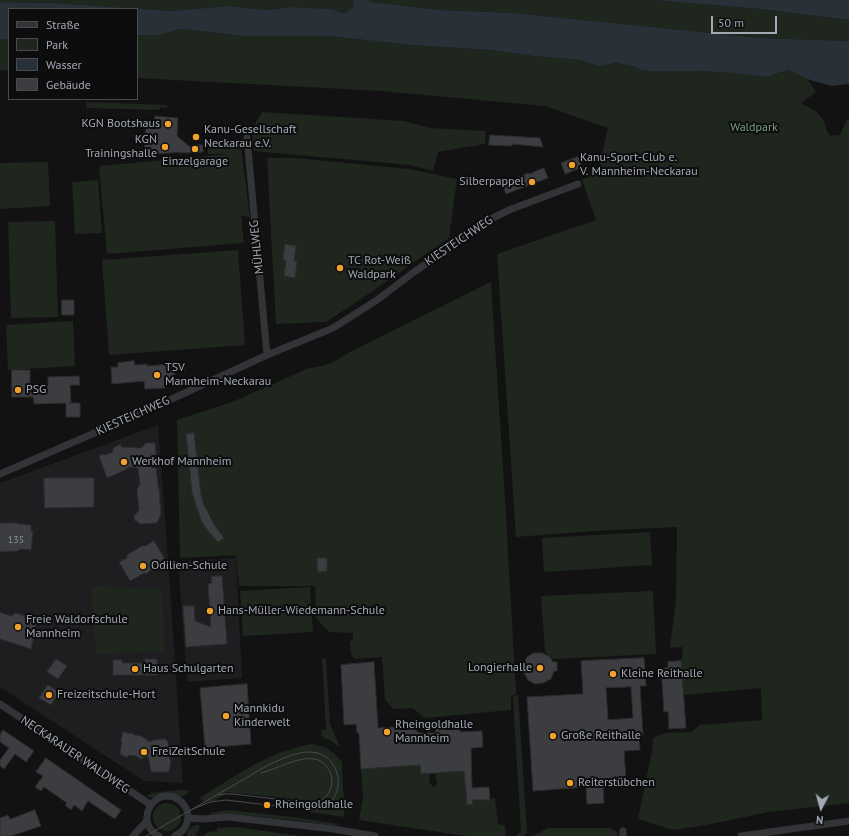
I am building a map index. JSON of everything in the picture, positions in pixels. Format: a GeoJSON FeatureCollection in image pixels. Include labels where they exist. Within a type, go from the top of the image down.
{"type":"FeatureCollection","features":[{"type":"Feature","properties":{"kind":"street","name":"MÜHLWEG"},"geometry":{"type":"LineString","coordinates":[[247,138],[268,355]]}},
{"type":"Feature","properties":{"kind":"street","name":"KIESTEICHWEG"},"geometry":{"type":"LineString","coordinates":[[0,474],[161,404],[268,355],[333,328],[377,300],[414,272],[489,220],[509,210],[578,184]]}},
{"type":"Feature","properties":{"kind":"street","name":"NECKARAUER WALDWEG"},"geometry":{"type":"LineString","coordinates":[[0,704],[151,805]]}},
{"type":"Feature","properties":{"kind":"street"},"geometry":{"type":"LineString","coordinates":[[159,836],[150,829],[147,821],[151,805],[163,797],[178,800],[184,805],[187,812],[188,818],[185,828],[178,835]]}},
{"type":"Feature","properties":{"kind":"street"},"geometry":{"type":"LineString","coordinates":[[188,818],[204,819],[228,817],[375,836]]}},
{"type":"Feature","properties":{"kind":"street"},"geometry":{"type":"LineString","coordinates":[[133,836],[147,821]]}},
{"type":"Feature","properties":{"kind":"street"},"geometry":{"type":"LineString","coordinates":[[741,836],[849,821]]}},
{"type":"Feature","properties":{"kind":"shaded area"},"geometry":{"type":"Polygon","coordinates":[[[158,425],[183,783],[144,781],[0,687],[0,483],[158,425]]]}},
{"type":"Feature","properties":{"kind":"shaded area","name":"Hans-Müller-Wiedemann-Schule"},"geometry":{"type":"Polygon","coordinates":[[[236,558],[242,678],[187,682],[178,561],[236,558]]]}},
{"type":"Feature","properties":{"kind":"green space"},"geometry":{"type":"Polygon","coordinates":[[[0,0],[353,0],[354,6],[347,12],[340,13],[333,9],[291,7],[268,10],[228,6],[171,11],[55,3],[0,2],[0,0]]]}},
{"type":"Feature","properties":{"kind":"green space"},"geometry":{"type":"Polygon","coordinates":[[[368,0],[652,0],[760,9],[849,20],[849,41],[760,38],[514,13],[441,10],[370,2],[368,0]]]}},
{"type":"Feature","properties":{"kind":"green space","name":"Waldpark"},"geometry":{"type":"Polygon","coordinates":[[[182,29],[244,36],[329,36],[410,45],[491,50],[533,56],[580,60],[599,66],[616,63],[656,72],[696,71],[734,73],[766,77],[788,70],[807,79],[816,92],[801,103],[817,112],[824,121],[830,136],[840,135],[846,121],[849,118],[849,803],[769,812],[673,830],[638,819],[652,751],[653,738],[665,733],[691,732],[700,725],[762,720],[761,688],[684,695],[681,661],[683,656],[682,647],[670,648],[676,599],[677,527],[593,531],[516,537],[497,254],[596,220],[582,180],[598,172],[608,128],[545,106],[381,91],[138,78],[138,35],[158,35],[182,29]]]}},
{"type":"Feature","properties":{"kind":"green space"},"geometry":{"type":"Polygon","coordinates":[[[0,39],[8,39],[8,71],[0,70],[0,39]]]}},
{"type":"Feature","properties":{"kind":"green space"},"geometry":{"type":"Polygon","coordinates":[[[87,102],[167,105],[167,108],[160,107],[160,110],[86,108],[87,102]]]}},
{"type":"Feature","properties":{"kind":"green space"},"geometry":{"type":"Polygon","coordinates":[[[262,112],[404,121],[430,128],[486,131],[485,144],[438,152],[433,171],[410,165],[254,151],[253,130],[262,112]]]}},
{"type":"Feature","properties":{"kind":"green space"},"geometry":{"type":"Polygon","coordinates":[[[241,146],[250,218],[241,215],[244,243],[107,254],[99,166],[229,154],[208,154],[208,148],[241,146]]]}},
{"type":"Feature","properties":{"kind":"green space","name":"TC Rot-Weiß Waldpark"},"geometry":{"type":"Polygon","coordinates":[[[267,158],[296,158],[409,169],[457,179],[449,238],[326,322],[276,324],[267,158]]]}},
{"type":"Feature","properties":{"kind":"green space"},"geometry":{"type":"Polygon","coordinates":[[[48,162],[50,206],[0,209],[0,163],[48,162]]]}},
{"type":"Feature","properties":{"kind":"green space"},"geometry":{"type":"Polygon","coordinates":[[[98,180],[102,233],[75,234],[72,182],[98,180]]]}},
{"type":"Feature","properties":{"kind":"green space"},"geometry":{"type":"Polygon","coordinates":[[[55,221],[58,317],[11,318],[8,222],[55,221]]]}},
{"type":"Feature","properties":{"kind":"green space"},"geometry":{"type":"Polygon","coordinates":[[[238,250],[245,345],[109,355],[102,260],[238,250]]]}},
{"type":"Feature","properties":{"kind":"green space"},"geometry":{"type":"Polygon","coordinates":[[[491,282],[516,694],[511,696],[511,710],[424,718],[413,708],[394,709],[385,700],[382,657],[354,658],[351,652],[350,641],[353,641],[353,633],[329,632],[316,618],[315,586],[239,586],[236,555],[180,558],[177,420],[232,402],[309,368],[331,363],[350,352],[491,282]]]}},
{"type":"Feature","properties":{"kind":"green space"},"geometry":{"type":"Polygon","coordinates":[[[73,321],[75,366],[8,370],[6,325],[73,321]]]}},
{"type":"Feature","properties":{"kind":"green space"},"geometry":{"type":"Polygon","coordinates":[[[650,532],[652,565],[544,572],[542,538],[650,532]]]}},
{"type":"Feature","properties":{"kind":"green space"},"geometry":{"type":"Polygon","coordinates":[[[91,586],[162,589],[165,651],[96,654],[91,586]]]}},
{"type":"Feature","properties":{"kind":"green space"},"geometry":{"type":"Polygon","coordinates":[[[310,587],[313,632],[243,636],[240,591],[310,587]]]}},
{"type":"Feature","properties":{"kind":"green space"},"geometry":{"type":"Polygon","coordinates":[[[653,591],[656,654],[553,659],[545,652],[541,596],[653,591]]]}},
{"type":"Feature","properties":{"kind":"green space"},"geometry":{"type":"Polygon","coordinates":[[[326,658],[330,724],[340,747],[330,740],[322,737],[321,730],[326,730],[322,659],[326,658]]]}},
{"type":"Feature","properties":{"kind":"green space"},"geometry":{"type":"Polygon","coordinates":[[[518,695],[527,833],[523,836],[516,836],[521,831],[513,696],[518,695]]]}},
{"type":"Feature","properties":{"kind":"green space"},"geometry":{"type":"Polygon","coordinates":[[[311,744],[325,747],[335,754],[342,762],[345,802],[344,817],[309,812],[310,801],[227,792],[214,801],[204,802],[200,798],[261,761],[285,751],[311,744]]]}},
{"type":"Feature","properties":{"kind":"green space"},"geometry":{"type":"Polygon","coordinates":[[[420,765],[421,774],[430,773],[429,783],[434,787],[438,783],[436,781],[436,773],[464,771],[466,801],[490,800],[495,798],[498,824],[505,825],[506,836],[466,836],[359,820],[363,797],[361,769],[420,765]]]}},
{"type":"Feature","properties":{"kind":"green space"},"geometry":{"type":"Polygon","coordinates":[[[178,790],[190,791],[184,796],[179,797],[160,795],[152,798],[146,796],[151,793],[178,790]]]}},
{"type":"Feature","properties":{"kind":"green space"},"geometry":{"type":"Polygon","coordinates":[[[167,803],[177,807],[181,817],[177,827],[167,831],[157,827],[153,817],[157,807],[167,803]]]}},
{"type":"Feature","properties":{"kind":"green space"},"geometry":{"type":"Polygon","coordinates":[[[228,810],[339,824],[335,826],[228,814],[209,816],[211,813],[228,810]]]}},
{"type":"Feature","properties":{"kind":"green space"},"geometry":{"type":"Polygon","coordinates":[[[195,825],[200,825],[195,836],[187,836],[190,828],[195,825]]]}},
{"type":"Feature","properties":{"kind":"green space"},"geometry":{"type":"Polygon","coordinates":[[[236,827],[300,836],[203,836],[208,832],[217,831],[217,828],[236,827]]]}},
{"type":"Feature","properties":{"kind":"green space"},"geometry":{"type":"Polygon","coordinates":[[[548,828],[610,828],[618,833],[617,836],[533,836],[548,828]]]}},
{"type":"Feature","properties":{"kind":"water"},"geometry":{"type":"Polygon","coordinates":[[[353,0],[368,0],[370,2],[441,10],[514,13],[760,38],[849,41],[849,84],[831,86],[807,79],[788,70],[766,77],[734,73],[696,71],[656,72],[616,63],[599,66],[580,60],[533,56],[491,50],[410,45],[329,36],[244,36],[182,29],[158,35],[138,35],[138,9],[171,11],[228,6],[268,10],[291,7],[333,9],[340,13],[347,12],[354,6],[353,0]]]}},
{"type":"Feature","properties":{"kind":"water"},"geometry":{"type":"Polygon","coordinates":[[[652,0],[849,0],[849,20],[760,9],[652,0]]]}},
{"type":"Feature","properties":{"kind":"water"},"geometry":{"type":"Polygon","coordinates":[[[0,2],[55,3],[128,8],[8,8],[8,39],[0,39],[0,2]]]}},
{"type":"Feature","properties":{"kind":"building"},"geometry":{"type":"Polygon","coordinates":[[[155,116],[178,118],[177,136],[190,147],[193,145],[203,145],[203,152],[144,155],[146,126],[155,127],[155,116]]]}},
{"type":"Feature","properties":{"kind":"building"},"geometry":{"type":"Polygon","coordinates":[[[490,135],[540,138],[543,147],[512,144],[512,146],[489,145],[490,135]]]}},
{"type":"Feature","properties":{"kind":"building","name":"Kanu-Sport-Club e. V. Mannheim-Neckarau"},"geometry":{"type":"Polygon","coordinates":[[[578,157],[582,167],[565,174],[561,163],[578,157]]]}},
{"type":"Feature","properties":{"kind":"building"},"geometry":{"type":"Polygon","coordinates":[[[544,168],[548,178],[506,194],[502,183],[544,168]]]}},
{"type":"Feature","properties":{"kind":"building"},"geometry":{"type":"Polygon","coordinates":[[[285,244],[296,246],[294,261],[297,261],[295,278],[284,276],[286,260],[283,260],[285,244]]]}},
{"type":"Feature","properties":{"kind":"building"},"geometry":{"type":"Polygon","coordinates":[[[62,300],[74,300],[74,315],[62,315],[62,300]]]}},
{"type":"Feature","properties":{"kind":"building"},"geometry":{"type":"Polygon","coordinates":[[[134,361],[135,365],[147,364],[147,366],[184,363],[185,370],[174,371],[175,384],[165,385],[165,388],[145,389],[144,381],[112,384],[111,367],[118,367],[118,363],[134,361]]]}},
{"type":"Feature","properties":{"kind":"building"},"geometry":{"type":"Polygon","coordinates":[[[12,370],[30,370],[30,386],[48,386],[48,377],[79,376],[80,385],[70,385],[71,403],[80,403],[80,417],[66,417],[66,403],[34,404],[33,397],[12,397],[12,370]]]}},
{"type":"Feature","properties":{"kind":"building"},"geometry":{"type":"Polygon","coordinates":[[[194,433],[201,495],[204,505],[215,526],[224,538],[218,542],[202,522],[192,492],[186,434],[194,433]]]}},
{"type":"Feature","properties":{"kind":"building"},"geometry":{"type":"Polygon","coordinates":[[[146,443],[155,443],[156,454],[152,457],[152,468],[156,468],[161,514],[157,523],[140,524],[135,521],[134,516],[139,510],[137,490],[140,484],[138,468],[129,467],[107,478],[99,456],[113,452],[113,448],[121,444],[121,447],[141,448],[146,443]]]}},
{"type":"Feature","properties":{"kind":"building"},"geometry":{"type":"Polygon","coordinates":[[[44,478],[94,478],[94,507],[45,508],[44,478]]]}},
{"type":"Feature","properties":{"kind":"building"},"geometry":{"type":"Polygon","coordinates":[[[0,523],[31,525],[31,531],[33,531],[31,550],[20,549],[18,551],[0,552],[0,523]]]}},
{"type":"Feature","properties":{"kind":"building","name":"Odilien-Schule"},"geometry":{"type":"Polygon","coordinates":[[[154,541],[165,559],[152,567],[152,569],[146,574],[144,573],[130,581],[119,562],[127,558],[127,555],[142,546],[154,541]]]}},
{"type":"Feature","properties":{"kind":"building"},"geometry":{"type":"Polygon","coordinates":[[[317,558],[327,558],[327,571],[318,572],[317,558]]]}},
{"type":"Feature","properties":{"kind":"building"},"geometry":{"type":"Polygon","coordinates":[[[222,576],[227,644],[186,647],[183,606],[194,606],[195,621],[211,627],[208,584],[212,583],[211,577],[222,576]]]}},
{"type":"Feature","properties":{"kind":"building","name":"Freie Waldorfschule Mannheim"},"geometry":{"type":"Polygon","coordinates":[[[0,612],[12,616],[15,613],[37,621],[31,649],[0,639],[0,612]]]}},
{"type":"Feature","properties":{"kind":"building","name":"Longierhalle"},"geometry":{"type":"Polygon","coordinates":[[[534,653],[542,653],[549,656],[553,662],[557,662],[557,671],[554,671],[551,679],[543,683],[535,684],[528,680],[524,673],[523,665],[527,657],[534,653]]]}},
{"type":"Feature","properties":{"kind":"building"},"geometry":{"type":"Polygon","coordinates":[[[644,658],[646,686],[640,686],[643,736],[639,736],[640,750],[624,751],[626,781],[603,783],[604,803],[587,804],[586,787],[533,791],[527,697],[583,694],[581,661],[644,658]],[[631,687],[606,688],[608,720],[633,718],[631,687]]]}},
{"type":"Feature","properties":{"kind":"building"},"geometry":{"type":"Polygon","coordinates":[[[56,659],[67,666],[58,679],[47,672],[56,659]]]}},
{"type":"Feature","properties":{"kind":"building","name":"Haus Schulgarten"},"geometry":{"type":"Polygon","coordinates":[[[145,659],[157,659],[157,675],[113,675],[113,660],[122,660],[122,663],[145,663],[145,659]]]}},
{"type":"Feature","properties":{"kind":"building"},"geometry":{"type":"Polygon","coordinates":[[[681,661],[686,728],[669,729],[668,711],[664,712],[661,668],[668,668],[668,662],[681,661]]]}},
{"type":"Feature","properties":{"kind":"building","name":"Rheingoldhalle Mannheim"},"geometry":{"type":"Polygon","coordinates":[[[374,662],[378,728],[410,726],[419,733],[436,733],[435,723],[460,722],[460,732],[482,731],[483,747],[471,748],[472,788],[489,787],[490,800],[472,800],[473,804],[467,805],[464,771],[421,774],[420,765],[361,769],[359,734],[357,732],[356,724],[344,725],[341,665],[374,662]]]}},
{"type":"Feature","properties":{"kind":"building","name":"Mannkidu Kinderwelt"},"geometry":{"type":"Polygon","coordinates":[[[247,684],[251,744],[205,748],[200,688],[247,684]]]}},
{"type":"Feature","properties":{"kind":"building","name":"Freizeitschule-Hort"},"geometry":{"type":"Polygon","coordinates":[[[48,685],[59,692],[51,705],[39,698],[48,685]]]}},
{"type":"Feature","properties":{"kind":"building"},"geometry":{"type":"Polygon","coordinates":[[[3,730],[34,751],[26,762],[15,754],[4,769],[0,766],[0,760],[9,748],[0,742],[0,735],[3,730]]]}},
{"type":"Feature","properties":{"kind":"building","name":"FreiZeitSchule"},"geometry":{"type":"Polygon","coordinates":[[[123,732],[141,736],[150,742],[153,740],[165,739],[168,742],[170,749],[167,751],[171,762],[169,771],[151,771],[148,756],[141,759],[136,756],[129,755],[127,757],[121,755],[120,752],[123,732]]]}},
{"type":"Feature","properties":{"kind":"building"},"geometry":{"type":"Polygon","coordinates":[[[46,758],[121,810],[115,819],[88,801],[82,811],[74,805],[71,810],[65,805],[67,803],[44,787],[41,791],[35,787],[43,776],[36,772],[46,758]]]}},
{"type":"Feature","properties":{"kind":"building"},"geometry":{"type":"Polygon","coordinates":[[[35,810],[41,826],[11,836],[0,836],[0,818],[8,815],[10,819],[35,810]]]}},
{"type":"Feature","properties":{"kind":"tram line"},"geometry":{"type":"LineString","coordinates":[[146,836],[270,764],[294,754],[304,752],[320,754],[329,760],[335,768],[338,778],[338,787],[334,797],[328,804],[318,809],[302,809],[226,800],[210,802],[193,809]]}},
{"type":"Feature","properties":{"kind":"tram line"},"geometry":{"type":"LineString","coordinates":[[219,795],[233,794],[316,803],[321,801],[329,793],[331,788],[332,777],[330,772],[322,762],[315,759],[302,759],[261,773]]}},
{"type":"Feature","properties":{"kind":"place","name":"KGN Bootshaus"},"geometry":{"type":"Point","coordinates":[168,124]}},
{"type":"Feature","properties":{"kind":"place","name":"Kanu-Gesellschaft Neckarau e.V."},"geometry":{"type":"Point","coordinates":[196,137]}},
{"type":"Feature","properties":{"kind":"place","name":"KGN Trainingshalle"},"geometry":{"type":"Point","coordinates":[165,147]}},
{"type":"Feature","properties":{"kind":"place","name":"Einzelgarage"},"geometry":{"type":"Point","coordinates":[195,149]}},
{"type":"Feature","properties":{"kind":"place","name":"Kanu-Sport-Club e. V. Mannheim-Neckarau"},"geometry":{"type":"Point","coordinates":[572,165]}},
{"type":"Feature","properties":{"kind":"place","name":"Silberpappel"},"geometry":{"type":"Point","coordinates":[532,182]}},
{"type":"Feature","properties":{"kind":"place","name":"TC Rot-Weiß Waldpark"},"geometry":{"type":"Point","coordinates":[340,268]}},
{"type":"Feature","properties":{"kind":"place","name":"TSV Mannheim-Neckarau"},"geometry":{"type":"Point","coordinates":[157,375]}},
{"type":"Feature","properties":{"kind":"place","name":"PSG"},"geometry":{"type":"Point","coordinates":[18,390]}},
{"type":"Feature","properties":{"kind":"place","name":"Werkhof Mannheim"},"geometry":{"type":"Point","coordinates":[124,462]}},
{"type":"Feature","properties":{"kind":"place","name":"Odilien-Schule"},"geometry":{"type":"Point","coordinates":[143,566]}},
{"type":"Feature","properties":{"kind":"place","name":"Hans-Müller-Wiedemann-Schule"},"geometry":{"type":"Point","coordinates":[210,611]}},
{"type":"Feature","properties":{"kind":"place","name":"Freie Waldorfschule Mannheim"},"geometry":{"type":"Point","coordinates":[18,627]}},
{"type":"Feature","properties":{"kind":"place","name":"Longierhalle"},"geometry":{"type":"Point","coordinates":[540,668]}},
{"type":"Feature","properties":{"kind":"place","name":"Haus Schulgarten"},"geometry":{"type":"Point","coordinates":[135,669]}},
{"type":"Feature","properties":{"kind":"place","name":"Kleine Reithalle"},"geometry":{"type":"Point","coordinates":[613,674]}},
{"type":"Feature","properties":{"kind":"place","name":"Freizeitschule-Hort"},"geometry":{"type":"Point","coordinates":[49,695]}},
{"type":"Feature","properties":{"kind":"place","name":"Mannkidu Kinderwelt"},"geometry":{"type":"Point","coordinates":[226,716]}},
{"type":"Feature","properties":{"kind":"place","name":"Rheingoldhalle Mannheim"},"geometry":{"type":"Point","coordinates":[387,732]}},
{"type":"Feature","properties":{"kind":"place","name":"Große Reithalle"},"geometry":{"type":"Point","coordinates":[553,736]}},
{"type":"Feature","properties":{"kind":"place","name":"FreiZeitSchule"},"geometry":{"type":"Point","coordinates":[144,752]}},
{"type":"Feature","properties":{"kind":"place","name":"Reiterstübchen"},"geometry":{"type":"Point","coordinates":[570,783]}},
{"type":"Feature","properties":{"kind":"place","name":"Rheingoldhalle"},"geometry":{"type":"Point","coordinates":[267,805]}}]}
